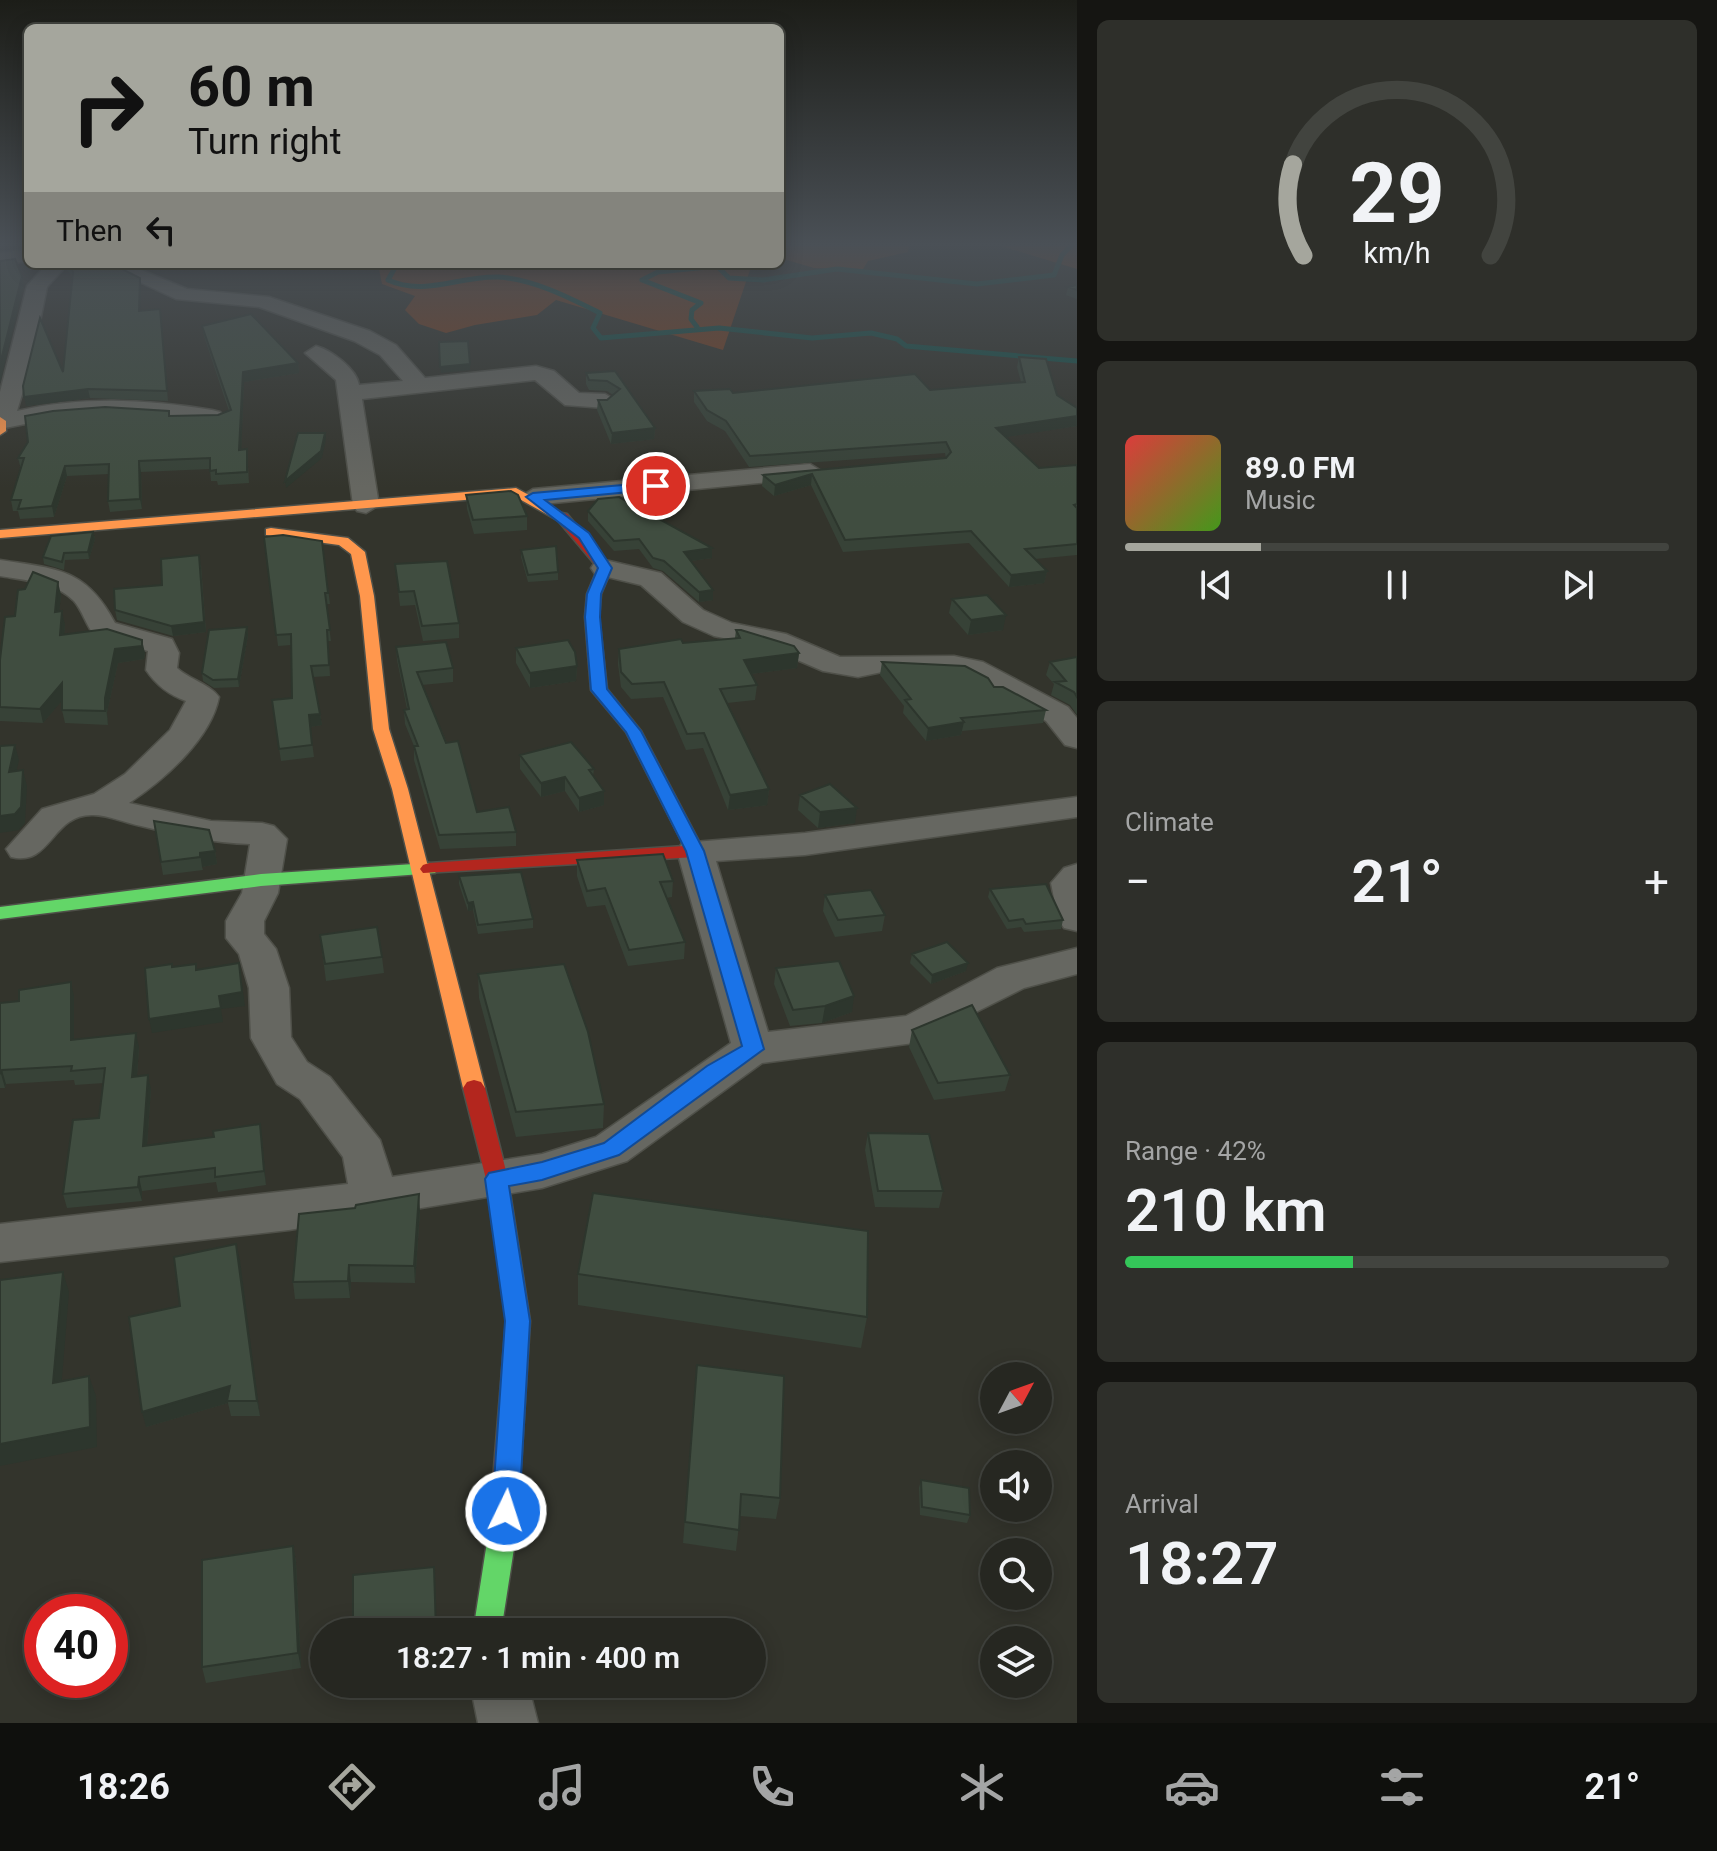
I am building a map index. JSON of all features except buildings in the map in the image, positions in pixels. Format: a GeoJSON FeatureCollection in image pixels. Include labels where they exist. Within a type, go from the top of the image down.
{"type":"FeatureCollection","features":[{"type":"Feature","properties":{"kind":"street"},"geometry":{"type":"LineString","coordinates":[[21,326],[1,425],[52,408],[83,406],[173,410],[212,417]]}},
{"type":"Feature","properties":{"kind":"street"},"geometry":{"type":"LineString","coordinates":[[335,326],[388,350],[421,387]]}},
{"type":"Feature","properties":{"kind":"street"},"geometry":{"type":"LineString","coordinates":[[316,353],[347,378],[366,505]]}},
{"type":"Feature","properties":{"kind":"street"},"geometry":{"type":"LineString","coordinates":[[351,393],[536,373],[546,376],[573,400],[605,401]]}},
{"type":"Feature","properties":{"kind":"street"},"geometry":{"type":"LineString","coordinates":[[533,497],[842,469]]}},
{"type":"Feature","properties":{"kind":"street"},"geometry":{"type":"LineString","coordinates":[[0,534],[212,514],[516,492],[533,497],[585,536],[605,568],[651,579],[693,616],[724,630],[775,640],[834,665],[858,668],[882,663],[921,668],[954,665],[972,668],[1057,714],[1077,738]]}},
{"type":"Feature","properties":{"kind":"street"},"geometry":{"type":"LineString","coordinates":[[212,514],[228,524],[256,531],[343,541],[358,552],[367,596],[381,729],[497,1179],[518,1321],[506,1511],[489,1618]]}},
{"type":"Feature","properties":{"kind":"street"},"geometry":{"type":"LineString","coordinates":[[0,568],[32,573],[82,593],[104,629],[161,645],[164,653],[161,670],[180,688],[203,697],[198,716],[157,764],[115,797],[94,805],[70,808],[51,818],[24,849]]}},
{"type":"Feature","properties":{"kind":"street"},"geometry":{"type":"LineString","coordinates":[[605,568],[594,594],[592,617],[599,690],[633,731],[695,851],[753,1049]]}},
{"type":"Feature","properties":{"kind":"street"},"geometry":{"type":"LineString","coordinates":[[94,805],[211,832],[262,834],[269,839],[260,893],[245,921],[245,938],[257,949],[269,988],[271,1038],[292,1073],[315,1088],[364,1152],[374,1199]]}},
{"type":"Feature","properties":{"kind":"street"},"geometry":{"type":"LineString","coordinates":[[0,913],[261,880],[420,872],[805,844],[1077,807]]}},
{"type":"Feature","properties":{"kind":"street"},"geometry":{"type":"LineString","coordinates":[[1077,876],[1069,883],[1077,919]]}},
{"type":"Feature","properties":{"kind":"street"},"geometry":{"type":"LineString","coordinates":[[0,1243],[289,1212],[542,1171],[611,1149],[715,1072],[753,1049],[914,1029],[1011,978],[1077,961]]}},
{"type":"Feature","properties":{"kind":"street"},"geometry":{"type":"LineString","coordinates":[[502,1698],[508,1723]]}},
{"type":"Feature","properties":{"kind":"shaded area"},"geometry":{"type":"Polygon","coordinates":[[[426,326],[470,326],[446,333],[426,326]]]}},
{"type":"Feature","properties":{"kind":"shaded area"},"geometry":{"type":"Polygon","coordinates":[[[644,326],[731,326],[723,350],[644,326]]]}},
{"type":"Feature","properties":{"kind":"waterway"},"geometry":{"type":"LineString","coordinates":[[594,326],[601,338],[719,328],[812,338],[871,333],[897,339],[906,346],[1077,361]]}},
{"type":"Feature","properties":{"kind":"traffic: fast"},"geometry":{"type":"LineString","coordinates":[[0,913],[261,880],[429,869]]}},
{"type":"Feature","properties":{"kind":"traffic: fast"},"geometry":{"type":"LineString","coordinates":[[489,1618],[503,1529]]}},
{"type":"Feature","properties":{"kind":"traffic: slow"},"geometry":{"type":"LineString","coordinates":[[0,421],[0,431]]}},
{"type":"Feature","properties":{"kind":"traffic: slow"},"geometry":{"type":"LineString","coordinates":[[0,534],[516,492],[562,517]]}},
{"type":"Feature","properties":{"kind":"traffic: slow"},"geometry":{"type":"LineString","coordinates":[[271,532],[343,541],[358,552],[367,596],[381,729],[400,789],[474,1088]]}},
{"type":"Feature","properties":{"kind":"traffic: jam"},"geometry":{"type":"LineString","coordinates":[[429,869],[695,851],[633,731],[599,690],[592,617],[594,594],[605,568],[562,517]]}},
{"type":"Feature","properties":{"kind":"traffic: jam"},"geometry":{"type":"LineString","coordinates":[[474,1088],[497,1179],[518,1321],[503,1529]]}},
{"type":"Feature","properties":{"kind":"route"},"geometry":{"type":"LineString","coordinates":[[506,1511],[518,1321],[497,1179],[542,1171],[611,1149],[715,1072],[753,1049],[695,851],[633,731],[599,690],[592,617],[594,594],[605,568],[585,536],[533,497],[656,486]]}}]}
